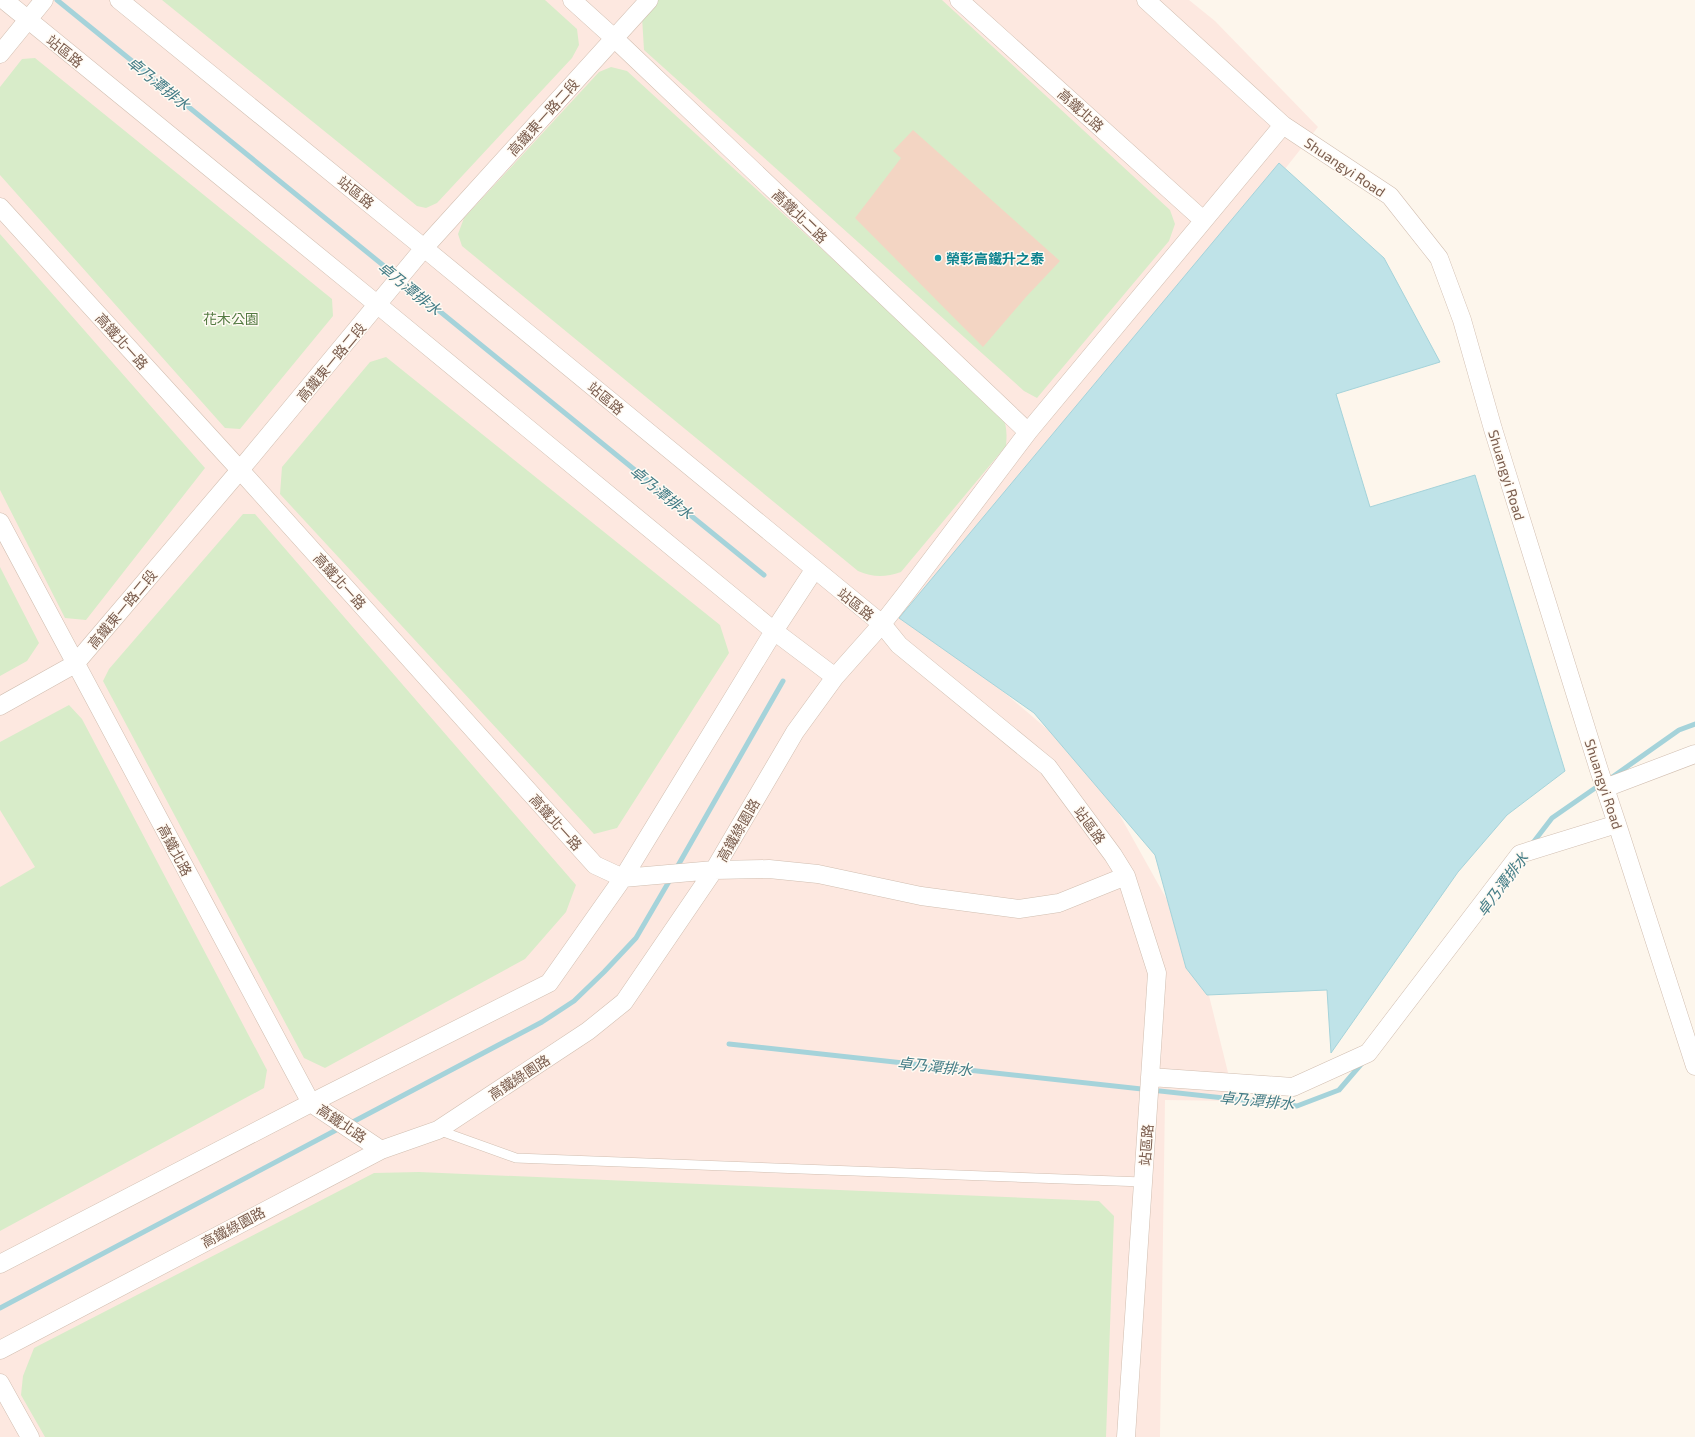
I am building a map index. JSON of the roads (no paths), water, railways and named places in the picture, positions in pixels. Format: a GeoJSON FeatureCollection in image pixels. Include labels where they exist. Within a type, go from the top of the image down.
{"type":"FeatureCollection","features":[{"type":"Feature","properties":{"kind":"street","name":"站區路"},"geometry":{"type":"LineString","coordinates":[[4,0],[378,305],[774,632],[835,677]]}},
{"type":"Feature","properties":{"kind":"street"},"geometry":{"type":"LineString","coordinates":[[0,54],[44,0]]}},
{"type":"Feature","properties":{"kind":"street","name":"站區路"},"geometry":{"type":"LineString","coordinates":[[119,0],[424,248],[814,570],[882,624],[899,645],[1048,767],[1113,855],[1126,876],[1157,973],[1126,1437]]}},
{"type":"Feature","properties":{"kind":"street","name":"高鐵北二路"},"geometry":{"type":"LineString","coordinates":[[572,0],[614,38],[1028,432]]}},
{"type":"Feature","properties":{"kind":"street","name":"高鐵東一路二段"},"geometry":{"type":"LineString","coordinates":[[0,706],[75,664],[240,470],[424,248],[649,0]]}},
{"type":"Feature","properties":{"kind":"street","name":"高鐵北路"},"geometry":{"type":"LineString","coordinates":[[959,0],[1202,220]]}},
{"type":"Feature","properties":{"kind":"street","name":"Shuangyi Road"},"geometry":{"type":"LineString","coordinates":[[1146,0],[1283,125],[1390,196],[1439,258],[1462,320],[1495,436],[1599,770],[1618,824],[1695,1066]]}},
{"type":"Feature","properties":{"kind":"street","name":"高鐵綠園路"},"geometry":{"type":"LineString","coordinates":[[0,1350],[381,1150],[438,1130],[588,1032],[624,1002],[714,870],[795,732],[835,677],[882,624],[1028,432],[1202,220],[1283,125]]}},
{"type":"Feature","properties":{"kind":"street","name":"高鐵北一路"},"geometry":{"type":"LineString","coordinates":[[0,207],[240,470],[595,865],[622,878]]}},
{"type":"Feature","properties":{"kind":"street","name":"高鐵北路"},"geometry":{"type":"LineString","coordinates":[[0,522],[311,1103],[381,1150]]}},
{"type":"Feature","properties":{"kind":"street"},"geometry":{"type":"LineString","coordinates":[[0,1264],[311,1103],[549,983],[622,878],[814,570]]}},
{"type":"Feature","properties":{"kind":"street"},"geometry":{"type":"LineString","coordinates":[[1605,788],[1695,754]]}},
{"type":"Feature","properties":{"kind":"street"},"geometry":{"type":"LineString","coordinates":[[1150,1085],[1293,1087],[1368,1053],[1520,854],[1618,824]]}},
{"type":"Feature","properties":{"kind":"street"},"geometry":{"type":"LineString","coordinates":[[622,878],[714,870],[769,869],[818,874],[921,896],[1019,909],[1059,903],[1126,876]]}},
{"type":"Feature","properties":{"kind":"street"},"geometry":{"type":"LineString","coordinates":[[0,1383],[30,1437]]}},
{"type":"Feature","properties":{"kind":"lane"},"geometry":{"type":"LineString","coordinates":[[438,1130],[516,1158],[1143,1182]]}},
{"type":"Feature","properties":{"kind":"water"},"geometry":{"type":"Polygon","coordinates":[[[1279,163],[1384,258],[1440,362],[1336,394],[1370,507],[1475,475],[1565,771],[1507,815],[1458,872],[1331,1053],[1327,990],[1207,995],[1186,968],[1155,855],[1034,713],[899,618],[1279,163]]]}},
{"type":"Feature","properties":{"kind":"waterway","name":"卓乃潭排水"},"geometry":{"type":"LineString","coordinates":[[57,0],[764,575]]}},
{"type":"Feature","properties":{"kind":"waterway"},"geometry":{"type":"LineString","coordinates":[[676,869],[783,681]]}},
{"type":"Feature","properties":{"kind":"waterway","name":"卓乃潭排水"},"geometry":{"type":"LineString","coordinates":[[1611,778],[1679,730],[1695,724]]}},
{"type":"Feature","properties":{"kind":"waterway","name":"卓乃潭排水"},"geometry":{"type":"LineString","coordinates":[[1532,844],[1552,818],[1601,784]]}},
{"type":"Feature","properties":{"kind":"waterway"},"geometry":{"type":"LineString","coordinates":[[349,1124],[542,1022],[574,1001],[636,938],[671,878]]}},
{"type":"Feature","properties":{"kind":"waterway","name":"卓乃潭排水"},"geometry":{"type":"LineString","coordinates":[[729,1044],[1297,1106],[1339,1090],[1363,1062]]}},
{"type":"Feature","properties":{"kind":"waterway"},"geometry":{"type":"LineString","coordinates":[[0,1308],[340,1128]]}},
{"type":"Feature","properties":{"kind":"place","name":"榮彰高鐵升之泰"},"geometry":{"type":"Point","coordinates":[938,258]}},
{"type":"Feature","properties":{"kind":"park label","name":"花木公園"},"geometry":{"type":"Point","coordinates":[231,318]}}]}
